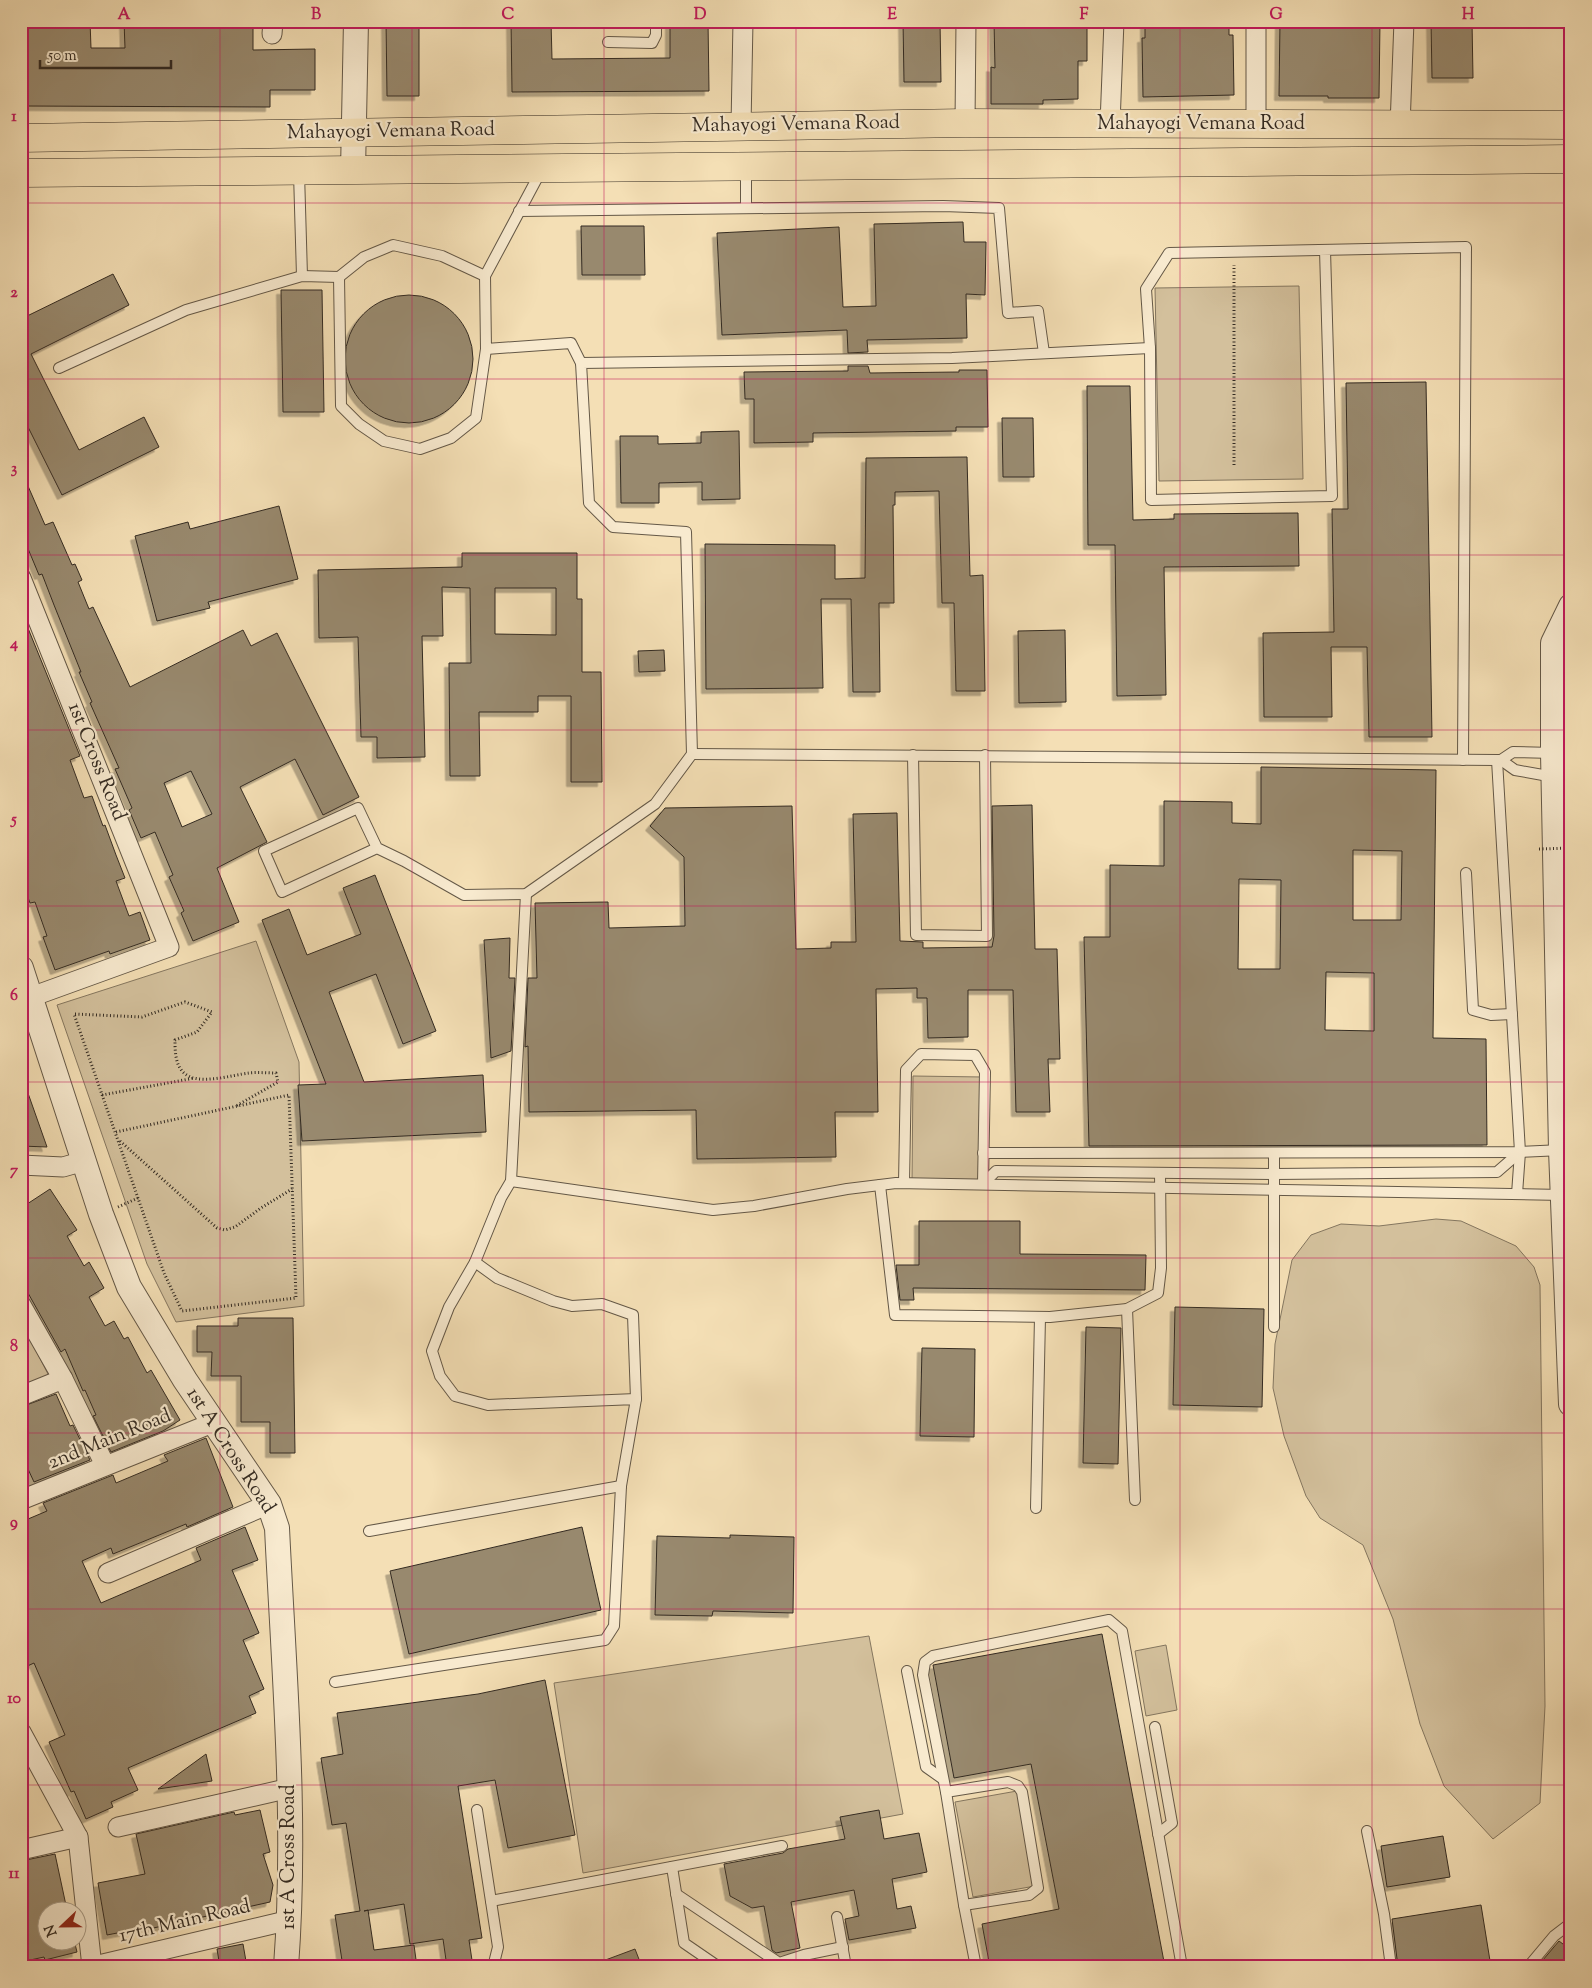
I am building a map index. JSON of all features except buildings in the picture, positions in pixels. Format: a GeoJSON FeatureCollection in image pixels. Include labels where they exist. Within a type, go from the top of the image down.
{"type":"FeatureCollection","features":[{"type":"Feature","properties":{"kind":"main road","name":"Mahayogi Vemana Road"},"geometry":{"type":"LineString","coordinates":[[21,138],[965,123],[1400,126],[1571,125]]}},
{"type":"Feature","properties":{"kind":"main road","name":"Mahayogi Vemana Road"},"geometry":{"type":"LineString","coordinates":[[21,173],[1571,159]]}},
{"type":"Feature","properties":{"kind":"street"},"geometry":{"type":"LineString","coordinates":[[353,171],[356,21]]}},
{"type":"Feature","properties":{"kind":"street"},"geometry":{"type":"LineString","coordinates":[[741,126],[743,21]]}},
{"type":"Feature","properties":{"kind":"street"},"geometry":{"type":"LineString","coordinates":[[965,123],[966,21]]}},
{"type":"Feature","properties":{"kind":"street"},"geometry":{"type":"LineString","coordinates":[[1110,124],[1114,21]]}},
{"type":"Feature","properties":{"kind":"street"},"geometry":{"type":"LineString","coordinates":[[1256,21],[1256,124]]}},
{"type":"Feature","properties":{"kind":"street"},"geometry":{"type":"LineString","coordinates":[[1400,126],[1404,21]]}},
{"type":"Feature","properties":{"kind":"street","name":"1st Cross Road"},"geometry":{"type":"LineString","coordinates":[[21,578],[26,602],[169,947],[31,997]]}},
{"type":"Feature","properties":{"kind":"street"},"geometry":{"type":"LineString","coordinates":[[1571,606],[1553,643],[1553,753],[1566,1150],[1571,1404]]}},
{"type":"Feature","properties":{"kind":"street","name":"1st A Cross Road"},"geometry":{"type":"LineString","coordinates":[[21,968],[101,1214],[129,1287],[185,1380],[269,1504],[277,1528],[290,1788],[290,1920],[286,1967]]}},
{"type":"Feature","properties":{"kind":"street"},"geometry":{"type":"LineString","coordinates":[[21,1165],[63,1167],[84,1161]]}},
{"type":"Feature","properties":{"kind":"street"},"geometry":{"type":"LineString","coordinates":[[21,1305],[63,1379],[105,1465]]}},
{"type":"Feature","properties":{"kind":"street"},"geometry":{"type":"LineString","coordinates":[[21,1396],[63,1379]]}},
{"type":"Feature","properties":{"kind":"street","name":"2nd Main Road"},"geometry":{"type":"LineString","coordinates":[[21,1500],[215,1422]]}},
{"type":"Feature","properties":{"kind":"street"},"geometry":{"type":"LineString","coordinates":[[108,1573],[269,1504]]}},
{"type":"Feature","properties":{"kind":"street"},"geometry":{"type":"LineString","coordinates":[[21,1732],[78,1837],[91,1967]]}},
{"type":"Feature","properties":{"kind":"street"},"geometry":{"type":"LineString","coordinates":[[118,1827],[290,1788]]}},
{"type":"Feature","properties":{"kind":"street"},"geometry":{"type":"LineString","coordinates":[[21,1850],[78,1837]]}},
{"type":"Feature","properties":{"kind":"street","name":"17th Main Road"},"geometry":{"type":"LineString","coordinates":[[91,1967],[290,1920]]}},
{"type":"Feature","properties":{"kind":"lane"},"geometry":{"type":"LineString","coordinates":[[608,42],[652,43],[656,36],[656,21]]}},
{"type":"Feature","properties":{"kind":"lane"},"geometry":{"type":"LineString","coordinates":[[746,166],[746,208]]}},
{"type":"Feature","properties":{"kind":"lane"},"geometry":{"type":"LineString","coordinates":[[339,277],[342,406],[359,424],[384,441],[420,449],[451,438],[476,418],[486,349],[485,276],[543,168]]}},
{"type":"Feature","properties":{"kind":"lane"},"geometry":{"type":"LineString","coordinates":[[299,171],[302,276]]}},
{"type":"Feature","properties":{"kind":"lane"},"geometry":{"type":"LineString","coordinates":[[519,211],[942,206],[1000,208],[1008,313],[1038,311],[1044,353]]}},
{"type":"Feature","properties":{"kind":"lane"},"geometry":{"type":"LineString","coordinates":[[59,368],[186,310],[302,276],[339,277],[364,257],[393,245],[442,256],[485,276]]}},
{"type":"Feature","properties":{"kind":"lane"},"geometry":{"type":"LineString","coordinates":[[1325,250],[1332,496],[1151,500],[1150,348],[1146,289],[1169,253],[1466,247],[1463,760]]}},
{"type":"Feature","properties":{"kind":"lane"},"geometry":{"type":"LineString","coordinates":[[377,848],[282,892],[264,851],[358,808],[377,848],[404,860],[464,895],[526,894],[655,804],[692,754],[686,532],[612,527],[589,503],[581,363],[571,343],[486,349]]}},
{"type":"Feature","properties":{"kind":"lane"},"geometry":{"type":"LineString","coordinates":[[581,363],[952,358],[1150,348]]}},
{"type":"Feature","properties":{"kind":"lane"},"geometry":{"type":"LineString","coordinates":[[692,754],[1499,760],[1513,752],[1553,753]]}},
{"type":"Feature","properties":{"kind":"lane"},"geometry":{"type":"LineString","coordinates":[[913,755],[916,935],[987,936],[985,755]]}},
{"type":"Feature","properties":{"kind":"lane"},"geometry":{"type":"LineString","coordinates":[[1499,760],[1515,770],[1554,776]]}},
{"type":"Feature","properties":{"kind":"lane"},"geometry":{"type":"LineString","coordinates":[[1499,760],[1520,1152],[1517,1194]]}},
{"type":"Feature","properties":{"kind":"lane"},"geometry":{"type":"LineString","coordinates":[[1466,873],[1473,1010],[1491,1015],[1512,1014]]}},
{"type":"Feature","properties":{"kind":"lane"},"geometry":{"type":"LineString","coordinates":[[526,894],[511,1181],[501,1198],[475,1262],[449,1307],[432,1351],[440,1376],[455,1396],[488,1405],[636,1399]]}},
{"type":"Feature","properties":{"kind":"lane"},"geometry":{"type":"LineString","coordinates":[[904,1183],[906,1070],[922,1054],[975,1055],[985,1072],[983,1184]]}},
{"type":"Feature","properties":{"kind":"lane"},"geometry":{"type":"LineString","coordinates":[[983,1154],[1520,1152],[1566,1150]]}},
{"type":"Feature","properties":{"kind":"lane"},"geometry":{"type":"LineString","coordinates":[[983,1184],[996,1171],[1274,1174],[1497,1172],[1520,1152]]}},
{"type":"Feature","properties":{"kind":"lane"},"geometry":{"type":"LineString","coordinates":[[1274,1153],[1274,1327]]}},
{"type":"Feature","properties":{"kind":"lane"},"geometry":{"type":"LineString","coordinates":[[880,1185],[895,1315],[1040,1317],[1127,1309],[1158,1293],[1161,1268],[1160,1173]]}},
{"type":"Feature","properties":{"kind":"lane"},"geometry":{"type":"LineString","coordinates":[[511,1181],[713,1210],[754,1206],[847,1189],[904,1183],[1566,1196]]}},
{"type":"Feature","properties":{"kind":"lane"},"geometry":{"type":"LineString","coordinates":[[335,1682],[605,1640],[614,1626],[621,1486],[636,1399],[633,1315],[602,1304],[572,1306],[553,1301],[497,1278],[475,1262]]}},
{"type":"Feature","properties":{"kind":"lane"},"geometry":{"type":"LineString","coordinates":[[1127,1309],[1135,1500]]}},
{"type":"Feature","properties":{"kind":"lane"},"geometry":{"type":"LineString","coordinates":[[1036,1508],[1040,1317]]}},
{"type":"Feature","properties":{"kind":"lane"},"geometry":{"type":"LineString","coordinates":[[370,1532],[621,1486]]}},
{"type":"Feature","properties":{"kind":"lane"},"geometry":{"type":"LineString","coordinates":[[976,1967],[946,1792],[923,1675],[925,1662],[933,1656],[1109,1620],[1122,1631],[1182,1967]]}},
{"type":"Feature","properties":{"kind":"lane"},"geometry":{"type":"LineString","coordinates":[[907,1671],[926,1767],[943,1779]]}},
{"type":"Feature","properties":{"kind":"lane"},"geometry":{"type":"LineString","coordinates":[[1155,1727],[1172,1824],[1158,1834]]}},
{"type":"Feature","properties":{"kind":"lane"},"geometry":{"type":"LineString","coordinates":[[946,1792],[1008,1782],[1018,1786],[1022,1792],[1038,1888],[1029,1896],[964,1905]]}},
{"type":"Feature","properties":{"kind":"lane"},"geometry":{"type":"LineString","coordinates":[[477,1810],[498,1947],[493,1967]]}},
{"type":"Feature","properties":{"kind":"lane"},"geometry":{"type":"LineString","coordinates":[[1367,1831],[1384,1914],[1391,1967]]}},
{"type":"Feature","properties":{"kind":"lane"},"geometry":{"type":"LineString","coordinates":[[491,1901],[782,1846]]}},
{"type":"Feature","properties":{"kind":"lane"},"geometry":{"type":"LineString","coordinates":[[672,1867],[684,1943],[719,1967]]}},
{"type":"Feature","properties":{"kind":"lane"},"geometry":{"type":"LineString","coordinates":[[676,1894],[779,1963],[804,1955],[843,1947]]}},
{"type":"Feature","properties":{"kind":"lane"},"geometry":{"type":"LineString","coordinates":[[837,1917],[846,1967]]}},
{"type":"Feature","properties":{"kind":"lane"},"geometry":{"type":"LineString","coordinates":[[1528,1967],[1554,1936],[1571,1923]]}},
{"type":"Feature","properties":{"kind":"path"},"geometry":{"type":"LineString","coordinates":[[1234,252],[1234,465]]}},
{"type":"Feature","properties":{"kind":"path"},"geometry":{"type":"LineString","coordinates":[[1539,848],[1571,848]]}},
{"type":"Feature","properties":{"kind":"path"},"geometry":{"type":"LineString","coordinates":[[116,1132],[289,1095],[296,1298],[182,1311],[164,1273],[74,1014],[142,1017],[185,1002],[212,1012],[197,1032],[174,1040],[175,1055],[184,1073],[196,1078]]}},
{"type":"Feature","properties":{"kind":"path"},"geometry":{"type":"LineString","coordinates":[[102,1095],[196,1078],[212,1079],[252,1073],[276,1073],[278,1082],[236,1106]]}},
{"type":"Feature","properties":{"kind":"path"},"geometry":{"type":"LineString","coordinates":[[118,1140],[217,1228],[225,1230],[236,1227],[261,1208],[292,1189]]}},
{"type":"Feature","properties":{"kind":"shaded area"},"geometry":{"type":"Polygon","coordinates":[[[1299,286],[1303,479],[1159,481],[1155,288],[1299,286]]]}},
{"type":"Feature","properties":{"kind":"shaded area"},"geometry":{"type":"Polygon","coordinates":[[[256,941],[299,1062],[304,1306],[176,1322],[147,1264],[57,1005],[256,941]]]}},
{"type":"Feature","properties":{"kind":"shaded area"},"geometry":{"type":"Polygon","coordinates":[[[913,1076],[983,1077],[981,1182],[912,1181],[913,1076]]]}},
{"type":"Feature","properties":{"kind":"shaded area"},"geometry":{"type":"Polygon","coordinates":[[[1436,1219],[1461,1221],[1516,1246],[1534,1267],[1540,1285],[1545,1706],[1540,1803],[1493,1839],[1444,1786],[1420,1724],[1393,1619],[1363,1545],[1320,1518],[1306,1496],[1284,1436],[1273,1388],[1275,1344],[1292,1260],[1311,1235],[1341,1224],[1379,1226],[1436,1219]]]}},
{"type":"Feature","properties":{"kind":"shaded area"},"geometry":{"type":"Polygon","coordinates":[[[21,1321],[49,1376],[21,1387],[21,1321]]]}},
{"type":"Feature","properties":{"kind":"shaded area"},"geometry":{"type":"Polygon","coordinates":[[[869,1636],[903,1814],[583,1873],[554,1683],[869,1636]]]}},
{"type":"Feature","properties":{"kind":"shaded area"},"geometry":{"type":"Polygon","coordinates":[[[1166,1645],[1177,1710],[1146,1716],[1135,1651],[1166,1645]]]}},
{"type":"Feature","properties":{"kind":"shaded area"},"geometry":{"type":"Polygon","coordinates":[[[1017,1791],[1035,1886],[973,1897],[955,1802],[1017,1791]]]}}]}
